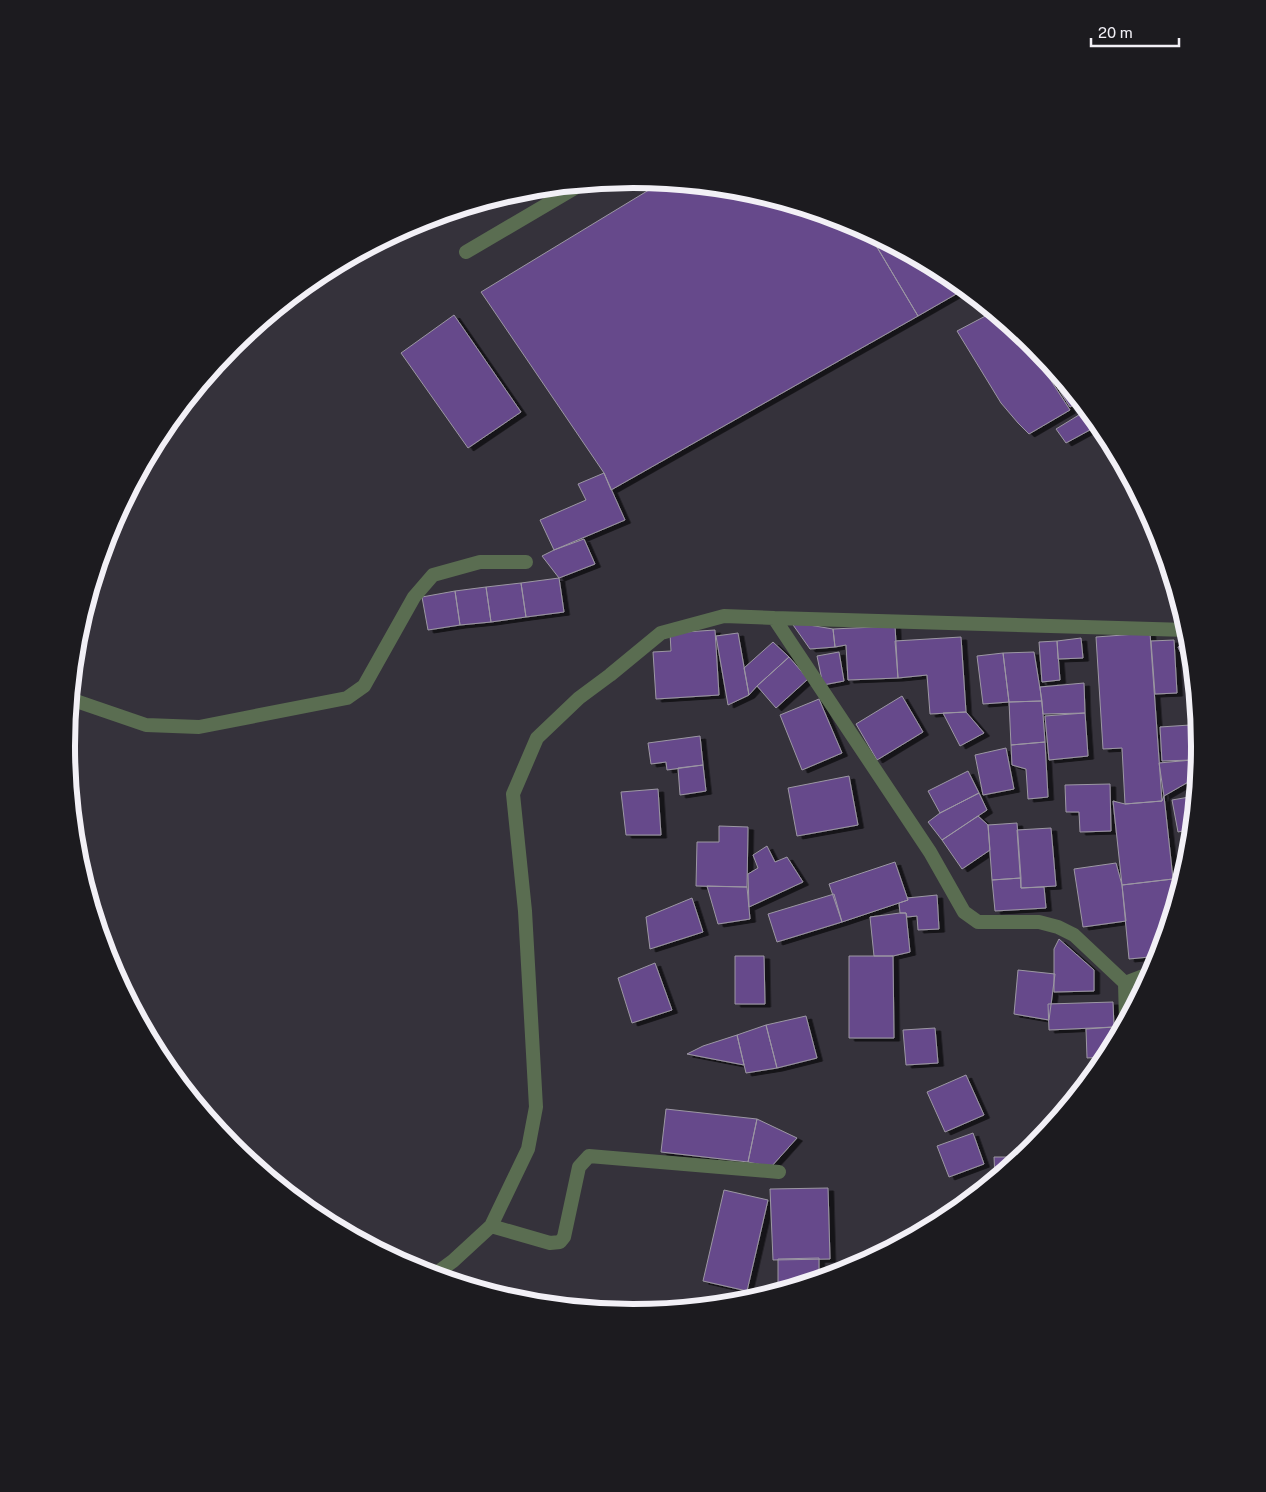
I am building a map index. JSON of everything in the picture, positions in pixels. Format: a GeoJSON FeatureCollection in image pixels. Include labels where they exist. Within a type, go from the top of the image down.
{"type":"FeatureCollection","features":[{"type":"Feature","properties":{"kind":"street"},"geometry":{"type":"LineString","coordinates":[[466,252],[566,192]]}},
{"type":"Feature","properties":{"kind":"street"},"geometry":{"type":"LineString","coordinates":[[77,705],[146,725],[199,727],[347,698],[364,686],[414,597],[433,576],[480,562],[526,562]]}},
{"type":"Feature","properties":{"kind":"street"},"geometry":{"type":"LineString","coordinates":[[441,1270],[491,1226],[528,1149],[536,1107],[525,911],[513,794],[537,738],[579,698],[610,675],[661,632],[724,616],[1178,630]]}},
{"type":"Feature","properties":{"kind":"street"},"geometry":{"type":"LineString","coordinates":[[774,618],[930,852],[964,912],[978,922],[1039,922],[1058,927],[1074,935],[1125,983],[1126,1007]]}},
{"type":"Feature","properties":{"kind":"street"},"geometry":{"type":"LineString","coordinates":[[1125,983],[1141,977]]}},
{"type":"Feature","properties":{"kind":"street"},"geometry":{"type":"LineString","coordinates":[[491,1226],[550,1244],[560,1242],[564,1237],[580,1167],[589,1156],[779,1172]]}},
{"type":"Feature","properties":{"kind":"building"},"geometry":{"type":"Polygon","coordinates":[[[651,189],[669,189],[742,199],[777,207],[847,230],[875,244],[918,316],[611,490],[604,473],[481,292],[651,189]]]}},
{"type":"Feature","properties":{"kind":"building"},"geometry":{"type":"Polygon","coordinates":[[[875,244],[912,263],[958,293],[918,316],[875,244]]]}},
{"type":"Feature","properties":{"kind":"building"},"geometry":{"type":"Polygon","coordinates":[[[454,315],[521,412],[468,448],[401,353],[454,315]]]}},
{"type":"Feature","properties":{"kind":"building"},"geometry":{"type":"Polygon","coordinates":[[[987,315],[1040,364],[1070,410],[1029,434],[1001,403],[957,331],[987,315]]]}},
{"type":"Feature","properties":{"kind":"building"},"geometry":{"type":"Polygon","coordinates":[[[1048,373],[1075,404],[1070,407],[1048,373]]]}},
{"type":"Feature","properties":{"kind":"building"},"geometry":{"type":"Polygon","coordinates":[[[1081,414],[1092,429],[1066,443],[1056,429],[1081,414]]]}},
{"type":"Feature","properties":{"kind":"building"},"geometry":{"type":"Polygon","coordinates":[[[604,473],[625,520],[554,550],[540,520],[586,500],[578,484],[604,473]]]}},
{"type":"Feature","properties":{"kind":"building"},"geometry":{"type":"Polygon","coordinates":[[[584,539],[595,564],[559,578],[542,556],[584,539]]]}},
{"type":"Feature","properties":{"kind":"building"},"geometry":{"type":"Polygon","coordinates":[[[559,578],[564,612],[526,617],[521,583],[559,578]]]}},
{"type":"Feature","properties":{"kind":"building"},"geometry":{"type":"Polygon","coordinates":[[[521,583],[526,617],[491,622],[486,587],[521,583]]]}},
{"type":"Feature","properties":{"kind":"building"},"geometry":{"type":"Polygon","coordinates":[[[486,587],[491,622],[460,625],[455,591],[486,587]]]}},
{"type":"Feature","properties":{"kind":"building"},"geometry":{"type":"Polygon","coordinates":[[[455,591],[460,625],[428,630],[422,597],[455,591]]]}},
{"type":"Feature","properties":{"kind":"building"},"geometry":{"type":"Polygon","coordinates":[[[791,622],[833,629],[835,647],[810,649],[791,622]]]}},
{"type":"Feature","properties":{"kind":"building"},"geometry":{"type":"Polygon","coordinates":[[[895,626],[898,678],[848,680],[846,645],[835,647],[833,629],[895,626]]]}},
{"type":"Feature","properties":{"kind":"building"},"geometry":{"type":"Polygon","coordinates":[[[715,630],[719,695],[656,699],[653,652],[671,651],[670,633],[715,630]]]}},
{"type":"Feature","properties":{"kind":"building"},"geometry":{"type":"Polygon","coordinates":[[[738,633],[749,695],[728,705],[716,636],[738,633]]]}},
{"type":"Feature","properties":{"kind":"building"},"geometry":{"type":"Polygon","coordinates":[[[1150,633],[1162,801],[1125,804],[1122,748],[1103,749],[1096,637],[1150,633]]]}},
{"type":"Feature","properties":{"kind":"building"},"geometry":{"type":"Polygon","coordinates":[[[961,637],[966,712],[930,714],[927,675],[898,678],[895,641],[961,637]]]}},
{"type":"Feature","properties":{"kind":"building"},"geometry":{"type":"Polygon","coordinates":[[[1081,638],[1083,658],[1058,659],[1057,641],[1081,638]]]}},
{"type":"Feature","properties":{"kind":"building"},"geometry":{"type":"Polygon","coordinates":[[[1174,640],[1177,693],[1155,694],[1151,641],[1174,640]]]}},
{"type":"Feature","properties":{"kind":"building"},"geometry":{"type":"Polygon","coordinates":[[[1057,641],[1060,680],[1042,682],[1039,642],[1057,641]]]}},
{"type":"Feature","properties":{"kind":"building"},"geometry":{"type":"Polygon","coordinates":[[[773,642],[789,657],[749,695],[744,668],[773,642]]]}},
{"type":"Feature","properties":{"kind":"building"},"geometry":{"type":"Polygon","coordinates":[[[1181,645],[1184,659],[1178,647],[1181,645]]]}},
{"type":"Feature","properties":{"kind":"building"},"geometry":{"type":"Polygon","coordinates":[[[839,652],[844,681],[823,685],[817,656],[839,652]]]}},
{"type":"Feature","properties":{"kind":"building"},"geometry":{"type":"Polygon","coordinates":[[[1034,652],[1042,701],[1009,702],[1003,653],[1034,652]]]}},
{"type":"Feature","properties":{"kind":"building"},"geometry":{"type":"Polygon","coordinates":[[[1003,653],[1009,702],[983,704],[977,656],[1003,653]]]}},
{"type":"Feature","properties":{"kind":"building"},"geometry":{"type":"Polygon","coordinates":[[[789,657],[808,679],[776,708],[757,686],[789,657]]]}},
{"type":"Feature","properties":{"kind":"building"},"geometry":{"type":"Polygon","coordinates":[[[1084,683],[1085,713],[1043,714],[1040,687],[1084,683]]]}},
{"type":"Feature","properties":{"kind":"building"},"geometry":{"type":"Polygon","coordinates":[[[902,696],[923,732],[877,760],[856,724],[902,696]]]}},
{"type":"Feature","properties":{"kind":"building"},"geometry":{"type":"Polygon","coordinates":[[[819,699],[842,753],[802,770],[780,715],[819,699]]]}},
{"type":"Feature","properties":{"kind":"building"},"geometry":{"type":"Polygon","coordinates":[[[1042,701],[1045,742],[1011,745],[1009,702],[1042,701]]]}},
{"type":"Feature","properties":{"kind":"building"},"geometry":{"type":"Polygon","coordinates":[[[966,712],[984,733],[960,746],[943,713],[966,712]]]}},
{"type":"Feature","properties":{"kind":"building"},"geometry":{"type":"Polygon","coordinates":[[[1085,713],[1088,756],[1049,760],[1045,716],[1085,713]]]}},
{"type":"Feature","properties":{"kind":"building"},"geometry":{"type":"Polygon","coordinates":[[[1190,725],[1191,760],[1162,761],[1160,727],[1190,725]]]}},
{"type":"Feature","properties":{"kind":"building"},"geometry":{"type":"Polygon","coordinates":[[[700,736],[703,765],[667,770],[666,762],[651,764],[648,743],[700,736]]]}},
{"type":"Feature","properties":{"kind":"building"},"geometry":{"type":"Polygon","coordinates":[[[1045,742],[1048,797],[1028,799],[1026,769],[1012,765],[1011,745],[1045,742]]]}},
{"type":"Feature","properties":{"kind":"building"},"geometry":{"type":"Polygon","coordinates":[[[1006,748],[1014,789],[983,795],[975,755],[1006,748]]]}},
{"type":"Feature","properties":{"kind":"building"},"geometry":{"type":"Polygon","coordinates":[[[1191,760],[1190,781],[1164,796],[1159,763],[1191,760]]]}},
{"type":"Feature","properties":{"kind":"building"},"geometry":{"type":"Polygon","coordinates":[[[703,765],[706,791],[680,795],[678,768],[703,765]]]}},
{"type":"Feature","properties":{"kind":"building"},"geometry":{"type":"Polygon","coordinates":[[[968,771],[979,793],[940,813],[928,791],[968,771]]]}},
{"type":"Feature","properties":{"kind":"building"},"geometry":{"type":"Polygon","coordinates":[[[849,776],[858,825],[797,836],[788,788],[849,776]]]}},
{"type":"Feature","properties":{"kind":"building"},"geometry":{"type":"Polygon","coordinates":[[[1110,784],[1111,831],[1080,832],[1079,812],[1066,812],[1065,785],[1110,784]]]}},
{"type":"Feature","properties":{"kind":"building"},"geometry":{"type":"Polygon","coordinates":[[[658,789],[661,835],[626,835],[621,792],[658,789]]]}},
{"type":"Feature","properties":{"kind":"building"},"geometry":{"type":"Polygon","coordinates":[[[979,793],[987,810],[942,840],[928,822],[940,813],[979,793]]]}},
{"type":"Feature","properties":{"kind":"building"},"geometry":{"type":"Polygon","coordinates":[[[1164,796],[1173,879],[1122,885],[1113,801],[1125,804],[1162,801],[1164,796]]]}},
{"type":"Feature","properties":{"kind":"building"},"geometry":{"type":"Polygon","coordinates":[[[1188,797],[1184,831],[1178,832],[1172,800],[1188,797]]]}},
{"type":"Feature","properties":{"kind":"building"},"geometry":{"type":"Polygon","coordinates":[[[978,816],[988,825],[990,850],[962,869],[942,840],[978,816]]]}},
{"type":"Feature","properties":{"kind":"building"},"geometry":{"type":"Polygon","coordinates":[[[1017,823],[1021,878],[992,880],[988,825],[1017,823]]]}},
{"type":"Feature","properties":{"kind":"building"},"geometry":{"type":"Polygon","coordinates":[[[719,826],[748,827],[747,887],[696,886],[697,842],[719,842],[719,826]]]}},
{"type":"Feature","properties":{"kind":"building"},"geometry":{"type":"Polygon","coordinates":[[[1051,828],[1056,886],[1021,888],[1017,830],[1051,828]]]}},
{"type":"Feature","properties":{"kind":"building"},"geometry":{"type":"Polygon","coordinates":[[[767,846],[775,862],[787,857],[803,882],[749,907],[748,874],[758,868],[753,855],[767,846]]]}},
{"type":"Feature","properties":{"kind":"building"},"geometry":{"type":"Polygon","coordinates":[[[895,862],[908,900],[842,922],[829,884],[895,862]]]}},
{"type":"Feature","properties":{"kind":"building"},"geometry":{"type":"Polygon","coordinates":[[[1116,863],[1122,885],[1126,921],[1083,927],[1074,869],[1116,863]]]}},
{"type":"Feature","properties":{"kind":"building"},"geometry":{"type":"Polygon","coordinates":[[[1021,878],[1021,888],[1044,887],[1046,908],[995,911],[992,880],[1021,878]]]}},
{"type":"Feature","properties":{"kind":"building"},"geometry":{"type":"Polygon","coordinates":[[[1173,879],[1172,890],[1150,957],[1129,959],[1122,885],[1173,879]]]}},
{"type":"Feature","properties":{"kind":"building"},"geometry":{"type":"Polygon","coordinates":[[[707,886],[747,887],[750,919],[718,924],[707,886]]]}},
{"type":"Feature","properties":{"kind":"building"},"geometry":{"type":"Polygon","coordinates":[[[834,894],[842,922],[777,942],[768,914],[834,894]]]}},
{"type":"Feature","properties":{"kind":"building"},"geometry":{"type":"Polygon","coordinates":[[[937,895],[939,929],[918,930],[917,916],[907,917],[906,913],[900,913],[899,903],[908,900],[907,898],[937,895]]]}},
{"type":"Feature","properties":{"kind":"building"},"geometry":{"type":"Polygon","coordinates":[[[692,898],[703,932],[650,949],[646,917],[692,898]]]}},
{"type":"Feature","properties":{"kind":"building"},"geometry":{"type":"Polygon","coordinates":[[[906,913],[910,952],[893,956],[874,956],[870,917],[906,913]]]}},
{"type":"Feature","properties":{"kind":"building"},"geometry":{"type":"Polygon","coordinates":[[[1059,939],[1094,970],[1094,991],[1054,992],[1054,949],[1059,939]]]}},
{"type":"Feature","properties":{"kind":"building"},"geometry":{"type":"Polygon","coordinates":[[[735,956],[764,956],[765,1004],[735,1004],[735,956]]]}},
{"type":"Feature","properties":{"kind":"building"},"geometry":{"type":"Polygon","coordinates":[[[849,956],[893,956],[894,1038],[849,1038],[849,956]]]}},
{"type":"Feature","properties":{"kind":"building"},"geometry":{"type":"Polygon","coordinates":[[[655,963],[672,1010],[632,1023],[618,978],[655,963]]]}},
{"type":"Feature","properties":{"kind":"building"},"geometry":{"type":"Polygon","coordinates":[[[1018,970],[1055,974],[1049,1020],[1014,1014],[1018,970]]]}},
{"type":"Feature","properties":{"kind":"building"},"geometry":{"type":"Polygon","coordinates":[[[1113,1002],[1114,1027],[1049,1030],[1048,1004],[1113,1002]]]}},
{"type":"Feature","properties":{"kind":"building"},"geometry":{"type":"Polygon","coordinates":[[[806,1016],[817,1058],[777,1068],[766,1025],[806,1016]]]}},
{"type":"Feature","properties":{"kind":"building"},"geometry":{"type":"Polygon","coordinates":[[[766,1025],[777,1068],[746,1073],[737,1035],[766,1025]]]}},
{"type":"Feature","properties":{"kind":"building"},"geometry":{"type":"Polygon","coordinates":[[[1114,1027],[1096,1058],[1087,1058],[1086,1029],[1114,1027]]]}},
{"type":"Feature","properties":{"kind":"building"},"geometry":{"type":"Polygon","coordinates":[[[935,1028],[938,1063],[906,1065],[903,1030],[935,1028]]]}},
{"type":"Feature","properties":{"kind":"building"},"geometry":{"type":"Polygon","coordinates":[[[737,1035],[744,1065],[687,1054],[703,1046],[737,1035]]]}},
{"type":"Feature","properties":{"kind":"building"},"geometry":{"type":"Polygon","coordinates":[[[966,1075],[984,1115],[945,1132],[927,1092],[966,1075]]]}},
{"type":"Feature","properties":{"kind":"building"},"geometry":{"type":"Polygon","coordinates":[[[666,1109],[757,1119],[748,1162],[661,1152],[666,1109]]]}},
{"type":"Feature","properties":{"kind":"building"},"geometry":{"type":"Polygon","coordinates":[[[757,1119],[797,1138],[771,1167],[748,1162],[757,1119]]]}},
{"type":"Feature","properties":{"kind":"building"},"geometry":{"type":"Polygon","coordinates":[[[973,1133],[984,1164],[949,1177],[937,1146],[973,1133]]]}},
{"type":"Feature","properties":{"kind":"building"},"geometry":{"type":"Polygon","coordinates":[[[994,1157],[1008,1157],[1008,1160],[995,1171],[994,1157]]]}},
{"type":"Feature","properties":{"kind":"building"},"geometry":{"type":"Polygon","coordinates":[[[828,1188],[830,1259],[773,1260],[770,1189],[828,1188]]]}},
{"type":"Feature","properties":{"kind":"building"},"geometry":{"type":"Polygon","coordinates":[[[724,1190],[768,1200],[747,1291],[703,1281],[724,1190]]]}},
{"type":"Feature","properties":{"kind":"building"},"geometry":{"type":"Polygon","coordinates":[[[819,1258],[819,1272],[778,1285],[778,1259],[819,1258]]]}}]}
